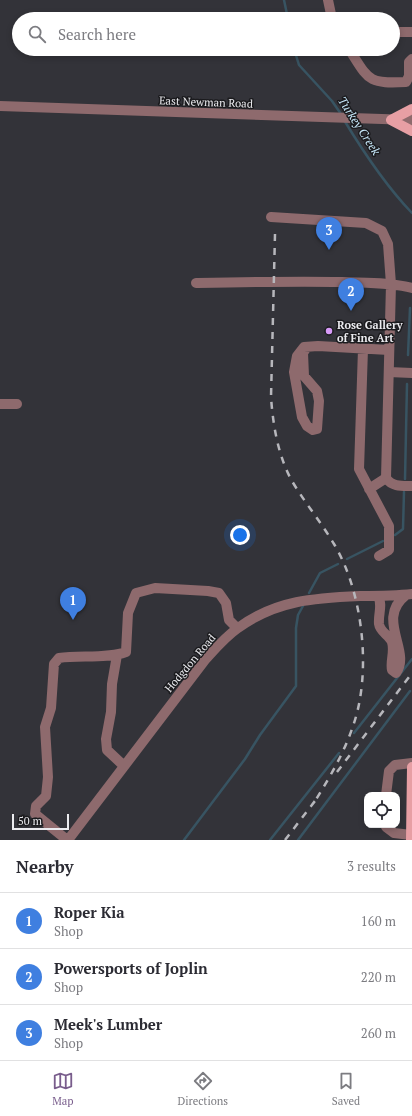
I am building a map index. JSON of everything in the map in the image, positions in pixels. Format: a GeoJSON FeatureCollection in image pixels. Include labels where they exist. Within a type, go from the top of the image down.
{"type":"FeatureCollection","features":[{"type":"Feature","properties":{"kind":"main road"},"geometry":{"type":"LineString","coordinates":[[392,120],[412,109]]}},
{"type":"Feature","properties":{"kind":"main road"},"geometry":{"type":"LineString","coordinates":[[392,120],[412,131]]}},
{"type":"Feature","properties":{"kind":"main road"},"geometry":{"type":"LineString","coordinates":[[411,838],[412,767]]}},
{"type":"Feature","properties":{"kind":"street"},"geometry":{"type":"LineString","coordinates":[[328,0],[331,12]]}},
{"type":"Feature","properties":{"kind":"street"},"geometry":{"type":"LineString","coordinates":[[400,32],[412,32]]}},
{"type":"Feature","properties":{"kind":"street"},"geometry":{"type":"LineString","coordinates":[[354,56],[366,75],[375,82],[385,83],[406,82],[409,76],[409,62],[412,59]]}},
{"type":"Feature","properties":{"kind":"street","name":"East Newman Road"},"geometry":{"type":"LineString","coordinates":[[0,106],[412,120]]}},
{"type":"Feature","properties":{"kind":"street"},"geometry":{"type":"LineString","coordinates":[[271,217],[366,223],[382,231],[388,244],[391,284],[386,478],[389,482],[397,485],[412,486]]}},
{"type":"Feature","properties":{"kind":"street"},"geometry":{"type":"LineString","coordinates":[[196,283],[282,281],[391,284],[412,288]]}},
{"type":"Feature","properties":{"kind":"street"},"geometry":{"type":"LineString","coordinates":[[307,347],[303,353],[304,376],[317,391],[319,401],[317,429],[313,430],[307,426],[302,417],[294,372],[297,356],[304,348],[307,347],[318,346],[389,350]]}},
{"type":"Feature","properties":{"kind":"street"},"geometry":{"type":"LineString","coordinates":[[363,349],[358,470],[389,526],[389,550],[379,556]]}},
{"type":"Feature","properties":{"kind":"street"},"geometry":{"type":"LineString","coordinates":[[389,372],[412,373]]}},
{"type":"Feature","properties":{"kind":"street"},"geometry":{"type":"LineString","coordinates":[[0,404],[17,404]]}},
{"type":"Feature","properties":{"kind":"street"},"geometry":{"type":"LineString","coordinates":[[369,488],[386,478]]}},
{"type":"Feature","properties":{"kind":"street"},"geometry":{"type":"LineString","coordinates":[[67,840],[35,814],[36,806],[46,796],[48,777],[45,727],[51,708],[54,664],[59,658],[117,655],[126,652],[128,613],[136,593],[155,588],[219,593],[226,603],[229,620],[237,628]]}},
{"type":"Feature","properties":{"kind":"street"},"geometry":{"type":"LineString","coordinates":[[378,596],[380,608],[379,624],[382,631],[391,641],[393,650],[391,663],[392,670],[396,673],[400,669],[402,661],[402,649],[395,626],[395,606],[399,600],[409,594]]}},
{"type":"Feature","properties":{"kind":"street","name":"Hodgdon Road"},"geometry":{"type":"LineString","coordinates":[[67,840],[205,660],[237,628],[265,612],[293,602],[317,598],[409,594]]}},
{"type":"Feature","properties":{"kind":"street"},"geometry":{"type":"LineString","coordinates":[[117,655],[112,684],[111,712],[106,740],[107,750],[124,766]]}},
{"type":"Feature","properties":{"kind":"street"},"geometry":{"type":"LineString","coordinates":[[386,792],[388,771],[395,765],[412,763]]}},
{"type":"Feature","properties":{"kind":"street"},"geometry":{"type":"LineString","coordinates":[[387,828],[394,833],[411,838]]}},
{"type":"Feature","properties":{"kind":"waterway","name":"Turkey Creek"},"geometry":{"type":"LineString","coordinates":[[284,0],[287,12]]}},
{"type":"Feature","properties":{"kind":"waterway","name":"Turkey Creek"},"geometry":{"type":"LineString","coordinates":[[296,56],[299,65],[332,101],[341,114]]}},
{"type":"Feature","properties":{"kind":"waterway","name":"Turkey Creek"},"geometry":{"type":"LineString","coordinates":[[344,120],[376,169],[393,192],[412,213]]}},
{"type":"Feature","properties":{"kind":"waterway"},"geometry":{"type":"LineString","coordinates":[[408,355],[410,308]]}},
{"type":"Feature","properties":{"kind":"waterway"},"geometry":{"type":"LineString","coordinates":[[405,479],[407,384]]}},
{"type":"Feature","properties":{"kind":"waterway"},"geometry":{"type":"LineString","coordinates":[[395,535],[403,529],[404,492]]}},
{"type":"Feature","properties":{"kind":"waterway"},"geometry":{"type":"LineString","coordinates":[[347,559],[383,541]]}},
{"type":"Feature","properties":{"kind":"waterway"},"geometry":{"type":"LineString","coordinates":[[309,593],[320,573],[338,564]]}},
{"type":"Feature","properties":{"kind":"waterway"},"geometry":{"type":"LineString","coordinates":[[184,840],[245,759],[260,735],[296,686],[296,628],[298,615],[303,606]]}},
{"type":"Feature","properties":{"kind":"waterway"},"geometry":{"type":"LineString","coordinates":[[354,733],[412,659]]}},
{"type":"Feature","properties":{"kind":"waterway"},"geometry":{"type":"LineString","coordinates":[[298,840],[410,691]]}},
{"type":"Feature","properties":{"kind":"waterway"},"geometry":{"type":"LineString","coordinates":[[270,840],[339,753]]}},
{"type":"Feature","properties":{"kind":"railway"},"geometry":{"type":"LineString","coordinates":[[275,234],[271,397],[277,440],[283,461],[292,481],[329,536],[344,563],[352,585],[362,633],[363,658],[359,705],[345,746],[315,801]]}},
{"type":"Feature","properties":{"kind":"railway"},"geometry":{"type":"LineString","coordinates":[[337,772],[412,673]]}},
{"type":"Feature","properties":{"kind":"railway"},"geometry":{"type":"LineString","coordinates":[[285,840],[318,797]]}},
{"type":"Feature","properties":{"kind":"place","name":"Meek's Lumber"},"geometry":{"type":"Point","coordinates":[329,250]}},
{"type":"Feature","properties":{"kind":"place","name":"Powersports of Joplin"},"geometry":{"type":"Point","coordinates":[351,311]}},
{"type":"Feature","properties":{"kind":"place","name":"Rose Gallery of Fine Art"},"geometry":{"type":"Point","coordinates":[329,331]}},
{"type":"Feature","properties":{"kind":"place","name":"Roper Kia"},"geometry":{"type":"Point","coordinates":[73,620]}}]}
